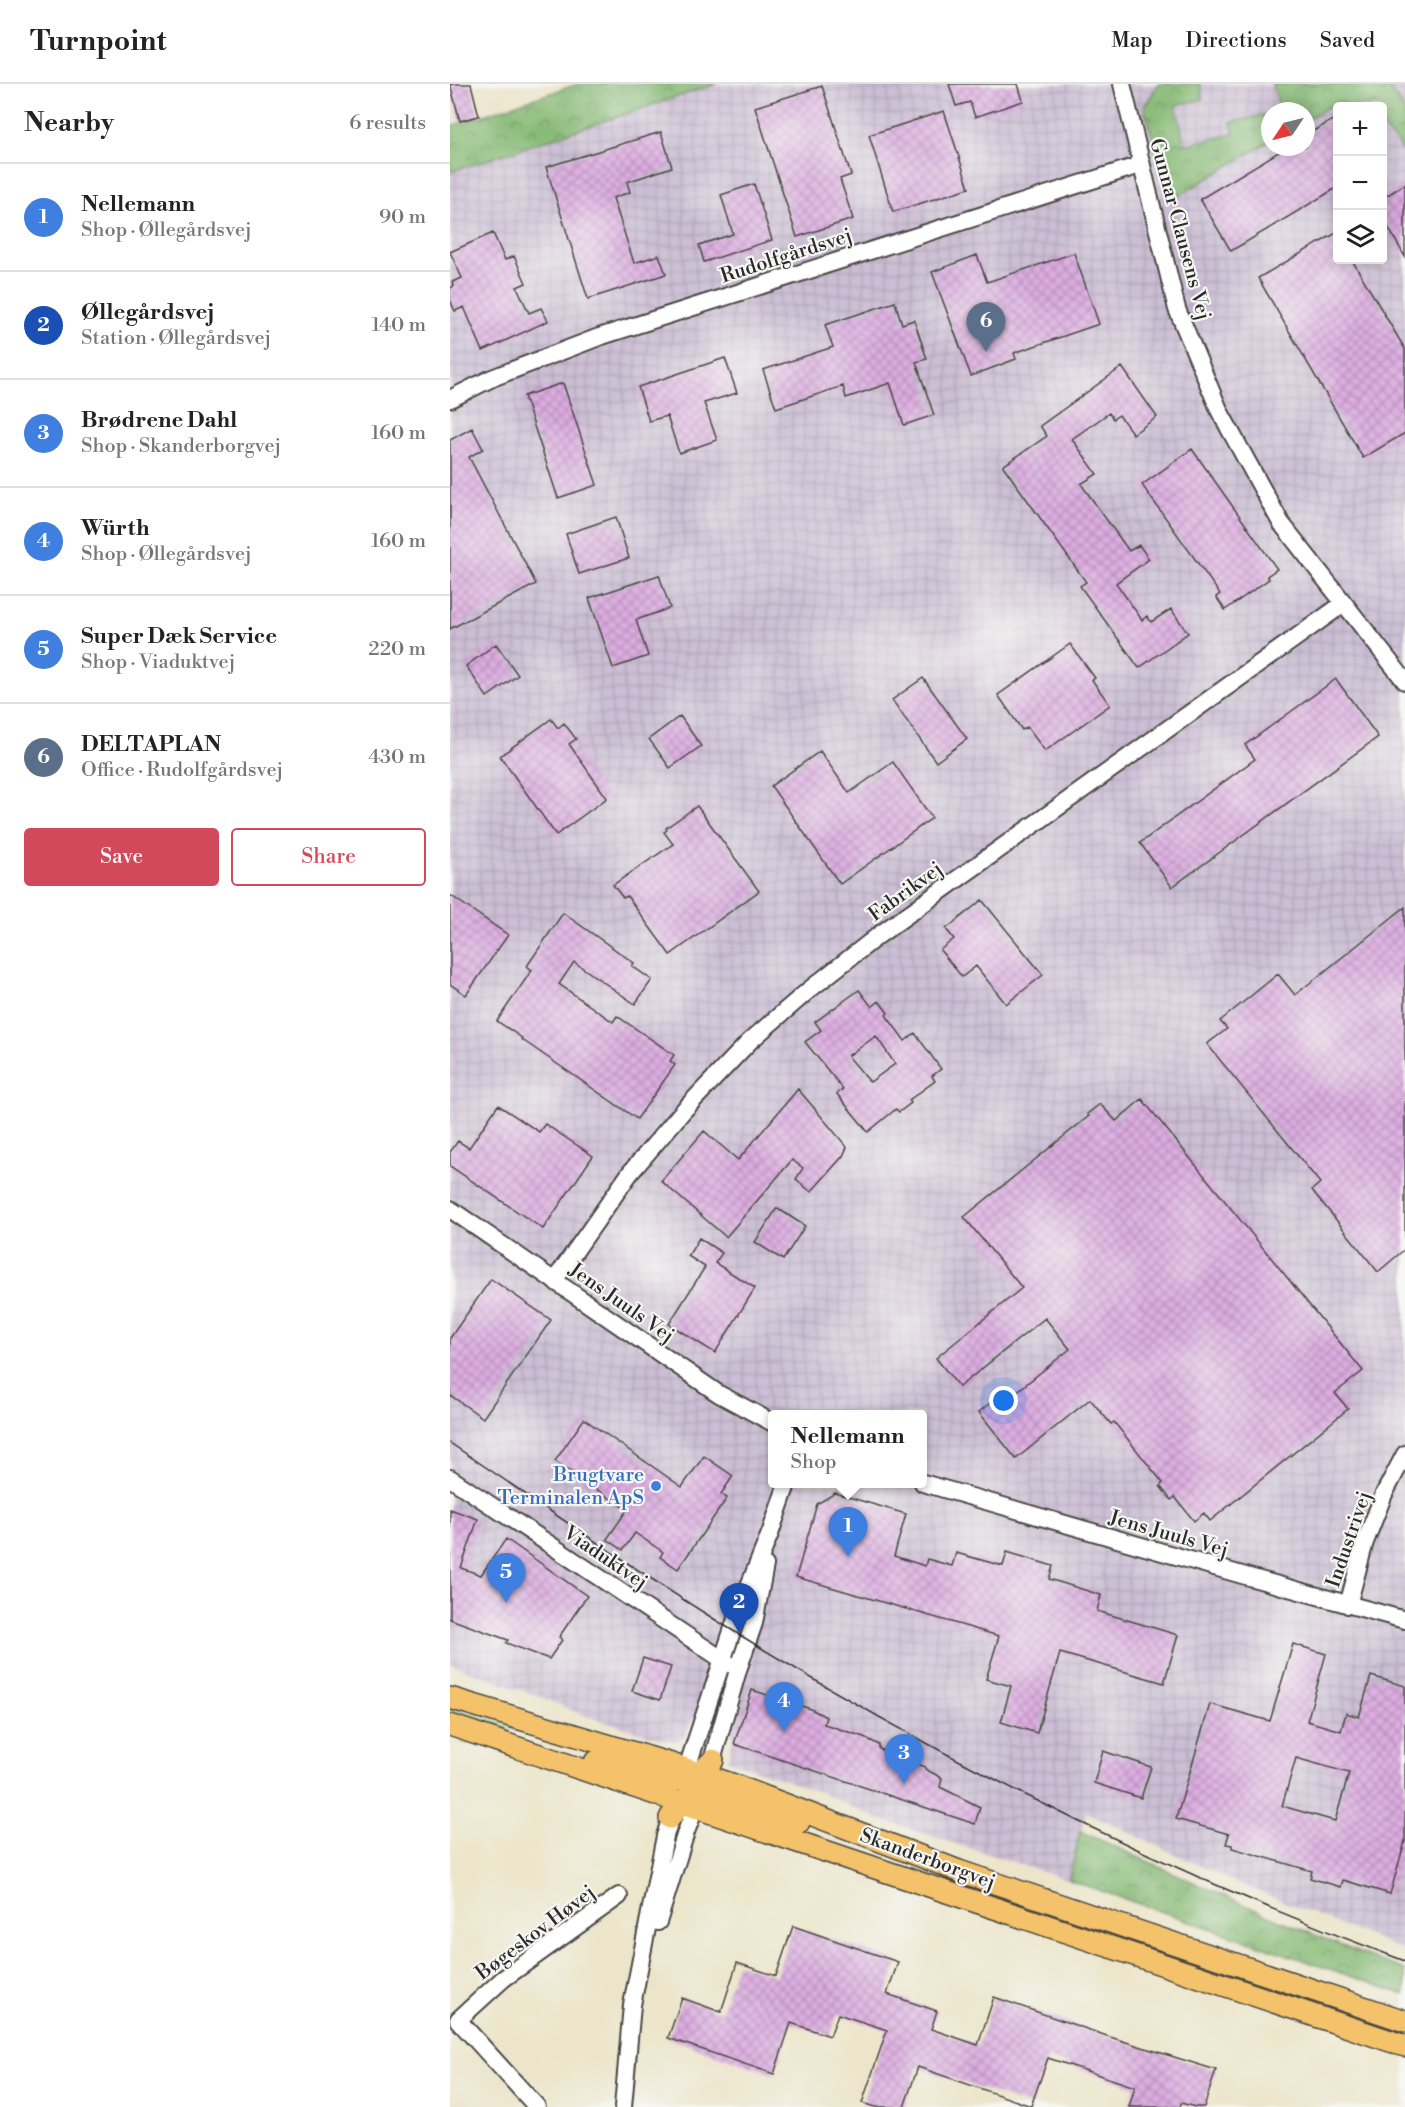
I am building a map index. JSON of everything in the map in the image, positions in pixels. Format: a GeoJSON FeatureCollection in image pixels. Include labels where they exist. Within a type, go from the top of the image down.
{"type":"FeatureCollection","features":[{"type":"Feature","properties":{"kind":"main road","name":"Skanderborgvej"},"geometry":{"type":"LineString","coordinates":[[450,1698],[691,1788],[1405,2046]]}},
{"type":"Feature","properties":{"kind":"main road","name":"Skanderborgvej"},"geometry":{"type":"LineString","coordinates":[[450,1725],[507,1744],[691,1788],[780,1802],[959,1871],[1405,2020]]}},
{"type":"Feature","properties":{"kind":"street","name":"Gunnar Clausens Vej"},"geometry":{"type":"LineString","coordinates":[[1122,84],[1177,309],[1220,412],[1281,523],[1405,681]]}},
{"type":"Feature","properties":{"kind":"street","name":"Rudolfgårdsvej"},"geometry":{"type":"LineString","coordinates":[[450,399],[492,378],[599,337],[1140,165]]}},
{"type":"Feature","properties":{"kind":"street","name":"Fabrikvej"},"geometry":{"type":"LineString","coordinates":[[554,1281],[630,1173],[683,1111],[750,1041],[809,990],[888,929],[1343,604]]}},
{"type":"Feature","properties":{"kind":"street","name":"Jens Juuls Vej"},"geometry":{"type":"LineString","coordinates":[[450,1209],[719,1394],[768,1420]]}},
{"type":"Feature","properties":{"kind":"street","name":"Industrivej"},"geometry":{"type":"LineString","coordinates":[[1348,1605],[1365,1542],[1384,1494],[1405,1454]]}},
{"type":"Feature","properties":{"kind":"street","name":"Viaduktvej"},"geometry":{"type":"LineString","coordinates":[[450,1478],[738,1670]]}},
{"type":"Feature","properties":{"kind":"street","name":"Jens Juuls Vej"},"geometry":{"type":"LineString","coordinates":[[927,1484],[1405,1620]]}},
{"type":"Feature","properties":{"kind":"street"},"geometry":{"type":"LineString","coordinates":[[643,1954],[656,1930],[686,1832],[691,1788],[722,1660],[786,1488]]}},
{"type":"Feature","properties":{"kind":"street"},"geometry":{"type":"LineString","coordinates":[[622,2107],[632,2006],[665,1836],[691,1788],[738,1670],[754,1623],[771,1531]]}},
{"type":"Feature","properties":{"kind":"street","name":"Bøgeskov Høvej"},"geometry":{"type":"LineString","coordinates":[[537,2107],[458,2020],[503,1979],[619,1896]]}},
{"type":"Feature","properties":{"kind":"shaded area"},"geometry":{"type":"Polygon","coordinates":[[[716,84],[1405,84],[1405,1951],[1228,1879],[1086,1812],[1069,1880],[879,1819],[819,1792],[728,1760],[734,1734],[692,1720],[686,1735],[677,1741],[662,1739],[583,1715],[544,1698],[450,1664],[450,172],[716,84]]]}},
{"type":"Feature","properties":{"kind":"green space"},"geometry":{"type":"Polygon","coordinates":[[[578,84],[716,84],[450,172],[450,126],[578,84]]]}},
{"type":"Feature","properties":{"kind":"green space"},"geometry":{"type":"Polygon","coordinates":[[[1159,84],[1200,84],[1203,99],[1176,105],[1185,145],[1234,134],[1231,122],[1261,116],[1261,146],[1170,201],[1144,107],[1159,84]]]}},
{"type":"Feature","properties":{"kind":"green space"},"geometry":{"type":"Polygon","coordinates":[[[1273,84],[1387,84],[1405,111],[1405,155],[1398,143],[1387,133],[1387,102],[1338,101],[1315,115],[1315,102],[1278,102],[1273,84]]]}},
{"type":"Feature","properties":{"kind":"green space"},"geometry":{"type":"Polygon","coordinates":[[[450,1707],[636,1765],[450,1713],[450,1707]]]}},
{"type":"Feature","properties":{"kind":"green space"},"geometry":{"type":"Polygon","coordinates":[[[1080,1831],[1282,1921],[1405,1970],[1405,1995],[1069,1880],[1080,1831]]]}},
{"type":"Feature","properties":{"kind":"building"},"geometry":{"type":"Polygon","coordinates":[[[450,84],[471,84],[479,116],[460,121],[450,84]]]}},
{"type":"Feature","properties":{"kind":"building"},"geometry":{"type":"Polygon","coordinates":[[[949,84],[1018,84],[1023,101],[975,117],[970,102],[956,106],[949,84]]]}},
{"type":"Feature","properties":{"kind":"building"},"geometry":{"type":"Polygon","coordinates":[[[822,86],[851,175],[840,179],[853,219],[797,237],[755,107],[822,86]]]}},
{"type":"Feature","properties":{"kind":"building"},"geometry":{"type":"Polygon","coordinates":[[[944,111],[969,188],[893,212],[869,135],[944,111]]]}},
{"type":"Feature","properties":{"kind":"building"},"geometry":{"type":"Polygon","coordinates":[[[1333,120],[1333,190],[1231,251],[1200,199],[1272,156],[1315,156],[1315,130],[1333,120]]]}},
{"type":"Feature","properties":{"kind":"building"},"geometry":{"type":"Polygon","coordinates":[[[661,132],[672,167],[627,182],[630,192],[613,198],[634,263],[659,255],[666,274],[588,299],[546,167],[661,132]]]}},
{"type":"Feature","properties":{"kind":"building"},"geometry":{"type":"Polygon","coordinates":[[[754,184],[772,240],[704,262],[699,245],[733,234],[721,195],[754,184]]]}},
{"type":"Feature","properties":{"kind":"building"},"geometry":{"type":"Polygon","coordinates":[[[1405,184],[1405,257],[1387,225],[1387,195],[1405,184]]]}},
{"type":"Feature","properties":{"kind":"building"},"geometry":{"type":"Polygon","coordinates":[[[493,233],[505,260],[514,256],[526,283],[517,287],[529,313],[541,308],[548,321],[483,351],[464,307],[455,311],[450,300],[450,288],[454,286],[452,282],[462,278],[450,252],[493,233]]]}},
{"type":"Feature","properties":{"kind":"building"},"geometry":{"type":"Polygon","coordinates":[[[1333,235],[1333,264],[1354,264],[1405,349],[1405,433],[1363,458],[1258,278],[1333,235]]]}},
{"type":"Feature","properties":{"kind":"building"},"geometry":{"type":"Polygon","coordinates":[[[1074,253],[1099,324],[1014,353],[1016,359],[971,376],[932,272],[977,255],[987,282],[1074,253]]]}},
{"type":"Feature","properties":{"kind":"building"},"geometry":{"type":"Polygon","coordinates":[[[895,302],[902,324],[914,320],[927,359],[916,362],[934,415],[904,425],[890,383],[846,398],[843,386],[776,408],[763,370],[833,347],[825,325],[895,302]]]}},
{"type":"Feature","properties":{"kind":"building"},"geometry":{"type":"Polygon","coordinates":[[[725,358],[737,393],[704,403],[717,440],[679,453],[667,416],[649,421],[638,387],[725,358]]]}},
{"type":"Feature","properties":{"kind":"building"},"geometry":{"type":"Polygon","coordinates":[[[1122,367],[1157,417],[1133,434],[1119,415],[1113,419],[1109,413],[1072,439],[1097,474],[1081,484],[1129,551],[1139,545],[1149,559],[1116,583],[1142,620],[1147,616],[1151,622],[1171,609],[1188,633],[1139,668],[1080,586],[1086,582],[1003,466],[1047,436],[1040,426],[1122,367]]]}},
{"type":"Feature","properties":{"kind":"building"},"geometry":{"type":"Polygon","coordinates":[[[563,383],[597,485],[558,498],[524,396],[563,383]]]}},
{"type":"Feature","properties":{"kind":"building"},"geometry":{"type":"Polygon","coordinates":[[[472,428],[483,449],[469,457],[536,584],[450,629],[450,440],[472,428]]]}},
{"type":"Feature","properties":{"kind":"building"},"geometry":{"type":"Polygon","coordinates":[[[1192,449],[1277,569],[1267,576],[1269,579],[1225,610],[1216,597],[1220,594],[1142,485],[1192,449]]]}},
{"type":"Feature","properties":{"kind":"building"},"geometry":{"type":"Polygon","coordinates":[[[616,517],[629,558],[579,574],[566,534],[616,517]]]}},
{"type":"Feature","properties":{"kind":"building"},"geometry":{"type":"Polygon","coordinates":[[[659,575],[670,608],[636,620],[648,656],[613,668],[589,598],[659,575]]]}},
{"type":"Feature","properties":{"kind":"building"},"geometry":{"type":"Polygon","coordinates":[[[496,644],[518,675],[487,697],[466,666],[496,644]]]}},
{"type":"Feature","properties":{"kind":"building"},"geometry":{"type":"Polygon","coordinates":[[[1070,644],[1095,678],[1092,680],[1110,705],[1045,751],[1027,727],[1022,730],[998,695],[1070,644]]]}},
{"type":"Feature","properties":{"kind":"building"},"geometry":{"type":"Polygon","coordinates":[[[923,678],[967,739],[936,762],[892,700],[923,678]]]}},
{"type":"Feature","properties":{"kind":"building"},"geometry":{"type":"Polygon","coordinates":[[[1336,679],[1378,737],[1172,887],[1140,843],[1255,759],[1245,745],[1336,679]]]}},
{"type":"Feature","properties":{"kind":"building"},"geometry":{"type":"Polygon","coordinates":[[[680,716],[701,746],[670,768],[649,739],[680,716]]]}},
{"type":"Feature","properties":{"kind":"building"},"geometry":{"type":"Polygon","coordinates":[[[551,719],[558,728],[564,723],[576,739],[569,744],[607,798],[556,835],[500,756],[551,719]]]}},
{"type":"Feature","properties":{"kind":"building"},"geometry":{"type":"Polygon","coordinates":[[[820,751],[849,793],[893,762],[932,818],[840,884],[771,786],[820,751]]]}},
{"type":"Feature","properties":{"kind":"building"},"geometry":{"type":"Polygon","coordinates":[[[697,806],[759,891],[670,955],[627,896],[623,898],[613,885],[673,844],[664,832],[666,828],[697,806]]]}},
{"type":"Feature","properties":{"kind":"building"},"geometry":{"type":"Polygon","coordinates":[[[450,895],[508,935],[466,995],[450,984],[450,895]]]}},
{"type":"Feature","properties":{"kind":"building"},"geometry":{"type":"Polygon","coordinates":[[[982,900],[1043,975],[1006,1004],[976,966],[962,977],[940,950],[954,939],[946,929],[982,900]]]}},
{"type":"Feature","properties":{"kind":"building"},"geometry":{"type":"Polygon","coordinates":[[[1405,907],[1405,1249],[1378,1272],[1312,1190],[1320,1183],[1207,1044],[1227,1029],[1220,1021],[1278,974],[1295,995],[1405,907]]]}},
{"type":"Feature","properties":{"kind":"building"},"geometry":{"type":"Polygon","coordinates":[[[563,913],[634,963],[632,966],[652,980],[635,1004],[574,962],[559,984],[613,1022],[617,1016],[674,1055],[670,1061],[675,1065],[637,1119],[497,1021],[532,970],[527,966],[563,913]]]}},
{"type":"Feature","properties":{"kind":"building"},"geometry":{"type":"Polygon","coordinates":[[[859,990],[872,1007],[879,1001],[905,1041],[915,1033],[941,1069],[932,1076],[935,1081],[909,1100],[911,1103],[899,1112],[896,1109],[868,1132],[837,1094],[843,1089],[805,1042],[821,1030],[815,1022],[859,990]],[[876,1036],[848,1056],[870,1082],[895,1064],[876,1036]]]}},
{"type":"Feature","properties":{"kind":"building"},"geometry":{"type":"Polygon","coordinates":[[[798,1089],[847,1147],[843,1156],[811,1192],[796,1179],[803,1168],[792,1160],[726,1237],[661,1181],[704,1131],[738,1160],[798,1089]]]}},
{"type":"Feature","properties":{"kind":"building"},"geometry":{"type":"Polygon","coordinates":[[[1142,1099],[1363,1371],[1335,1393],[1348,1409],[1210,1521],[1204,1513],[1194,1521],[1175,1497],[1171,1500],[1160,1486],[1163,1483],[1114,1422],[1111,1424],[1090,1399],[1016,1459],[979,1412],[995,1399],[1005,1401],[1070,1349],[1045,1318],[959,1387],[936,1358],[1022,1288],[964,1217],[1089,1116],[1087,1114],[1100,1104],[1116,1121],[1142,1099]]]}},
{"type":"Feature","properties":{"kind":"building"},"geometry":{"type":"Polygon","coordinates":[[[498,1105],[539,1132],[545,1124],[593,1156],[543,1229],[450,1166],[450,1152],[458,1141],[469,1148],[498,1105]]]}},
{"type":"Feature","properties":{"kind":"building"},"geometry":{"type":"Polygon","coordinates":[[[777,1208],[805,1226],[783,1260],[755,1242],[777,1208]]]}},
{"type":"Feature","properties":{"kind":"building"},"geometry":{"type":"Polygon","coordinates":[[[699,1238],[722,1253],[715,1263],[755,1288],[715,1353],[669,1324],[705,1267],[688,1256],[699,1238]]]}},
{"type":"Feature","properties":{"kind":"building"},"geometry":{"type":"Polygon","coordinates":[[[491,1279],[551,1320],[483,1418],[450,1395],[450,1338],[491,1279]]]}},
{"type":"Feature","properties":{"kind":"building"},"geometry":{"type":"Polygon","coordinates":[[[584,1419],[682,1487],[704,1456],[733,1476],[721,1494],[727,1498],[678,1569],[660,1557],[663,1552],[635,1533],[623,1550],[607,1539],[627,1510],[555,1461],[584,1419]]]}},
{"type":"Feature","properties":{"kind":"building"},"geometry":{"type":"Polygon","coordinates":[[[835,1493],[906,1514],[894,1556],[925,1566],[927,1559],[952,1566],[956,1553],[1003,1566],[1007,1552],[1053,1566],[1049,1579],[1101,1595],[1097,1611],[1178,1635],[1164,1683],[1060,1653],[1037,1733],[1001,1722],[1011,1686],[986,1679],[999,1636],[796,1577],[817,1504],[835,1493]]]}},
{"type":"Feature","properties":{"kind":"building"},"geometry":{"type":"Polygon","coordinates":[[[450,1509],[478,1519],[461,1568],[481,1575],[506,1539],[587,1596],[559,1637],[562,1640],[549,1659],[506,1643],[508,1640],[450,1619],[450,1509]]]}},
{"type":"Feature","properties":{"kind":"building"},"geometry":{"type":"Polygon","coordinates":[[[1293,1644],[1326,1654],[1307,1721],[1341,1731],[1346,1713],[1359,1717],[1371,1676],[1405,1686],[1405,1841],[1390,1894],[1343,1880],[1341,1887],[1310,1878],[1312,1871],[1232,1848],[1232,1845],[1226,1844],[1229,1834],[1176,1819],[1210,1704],[1270,1721],[1293,1644]],[[1296,1758],[1282,1806],[1335,1821],[1349,1773],[1296,1758]]]}},
{"type":"Feature","properties":{"kind":"building"},"geometry":{"type":"Polygon","coordinates":[[[643,1658],[671,1667],[660,1700],[632,1691],[643,1658]]]}},
{"type":"Feature","properties":{"kind":"building"},"geometry":{"type":"Polygon","coordinates":[[[752,1690],[811,1709],[826,1717],[824,1724],[864,1737],[879,1745],[879,1749],[925,1767],[942,1778],[940,1787],[980,1807],[975,1824],[734,1744],[752,1690]]]}},
{"type":"Feature","properties":{"kind":"building"},"geometry":{"type":"Polygon","coordinates":[[[1103,1751],[1151,1767],[1141,1798],[1094,1783],[1103,1751]]]}},
{"type":"Feature","properties":{"kind":"building"},"geometry":{"type":"Polygon","coordinates":[[[793,1926],[898,1962],[887,1994],[937,2011],[931,2029],[978,2045],[994,1997],[1216,2070],[1204,2107],[1181,2103],[1180,2107],[1129,2107],[1135,2087],[1048,2058],[1031,2106],[918,2067],[904,2107],[875,2107],[862,2103],[887,2030],[838,2014],[830,2036],[791,2023],[774,2074],[668,2038],[682,1998],[721,2012],[737,1963],[776,1976],[793,1926]]]}},
{"type":"Feature","properties":{"kind":"tram line"},"geometry":{"type":"LineString","coordinates":[[450,1443],[680,1598],[796,1669],[965,1764],[1138,1850],[1226,1889],[1405,1961]]}},
{"type":"Feature","properties":{"kind":"place","name":"DELTAPLAN"},"geometry":{"type":"Point","coordinates":[986,352]}},
{"type":"Feature","properties":{"kind":"place","name":"Brugtvare Terminalen ApS"},"geometry":{"type":"Point","coordinates":[656,1486]}},
{"type":"Feature","properties":{"kind":"place","name":"Nellemann"},"geometry":{"type":"Point","coordinates":[848,1557]}},
{"type":"Feature","properties":{"kind":"place","name":"Super Dæk Service"},"geometry":{"type":"Point","coordinates":[506,1603]}},
{"type":"Feature","properties":{"kind":"place","name":"Øllegårdsvej"},"geometry":{"type":"Point","coordinates":[739,1633]}},
{"type":"Feature","properties":{"kind":"place","name":"Würth"},"geometry":{"type":"Point","coordinates":[784,1732]}},
{"type":"Feature","properties":{"kind":"place","name":"Brødrene Dahl"},"geometry":{"type":"Point","coordinates":[904,1784]}}]}
